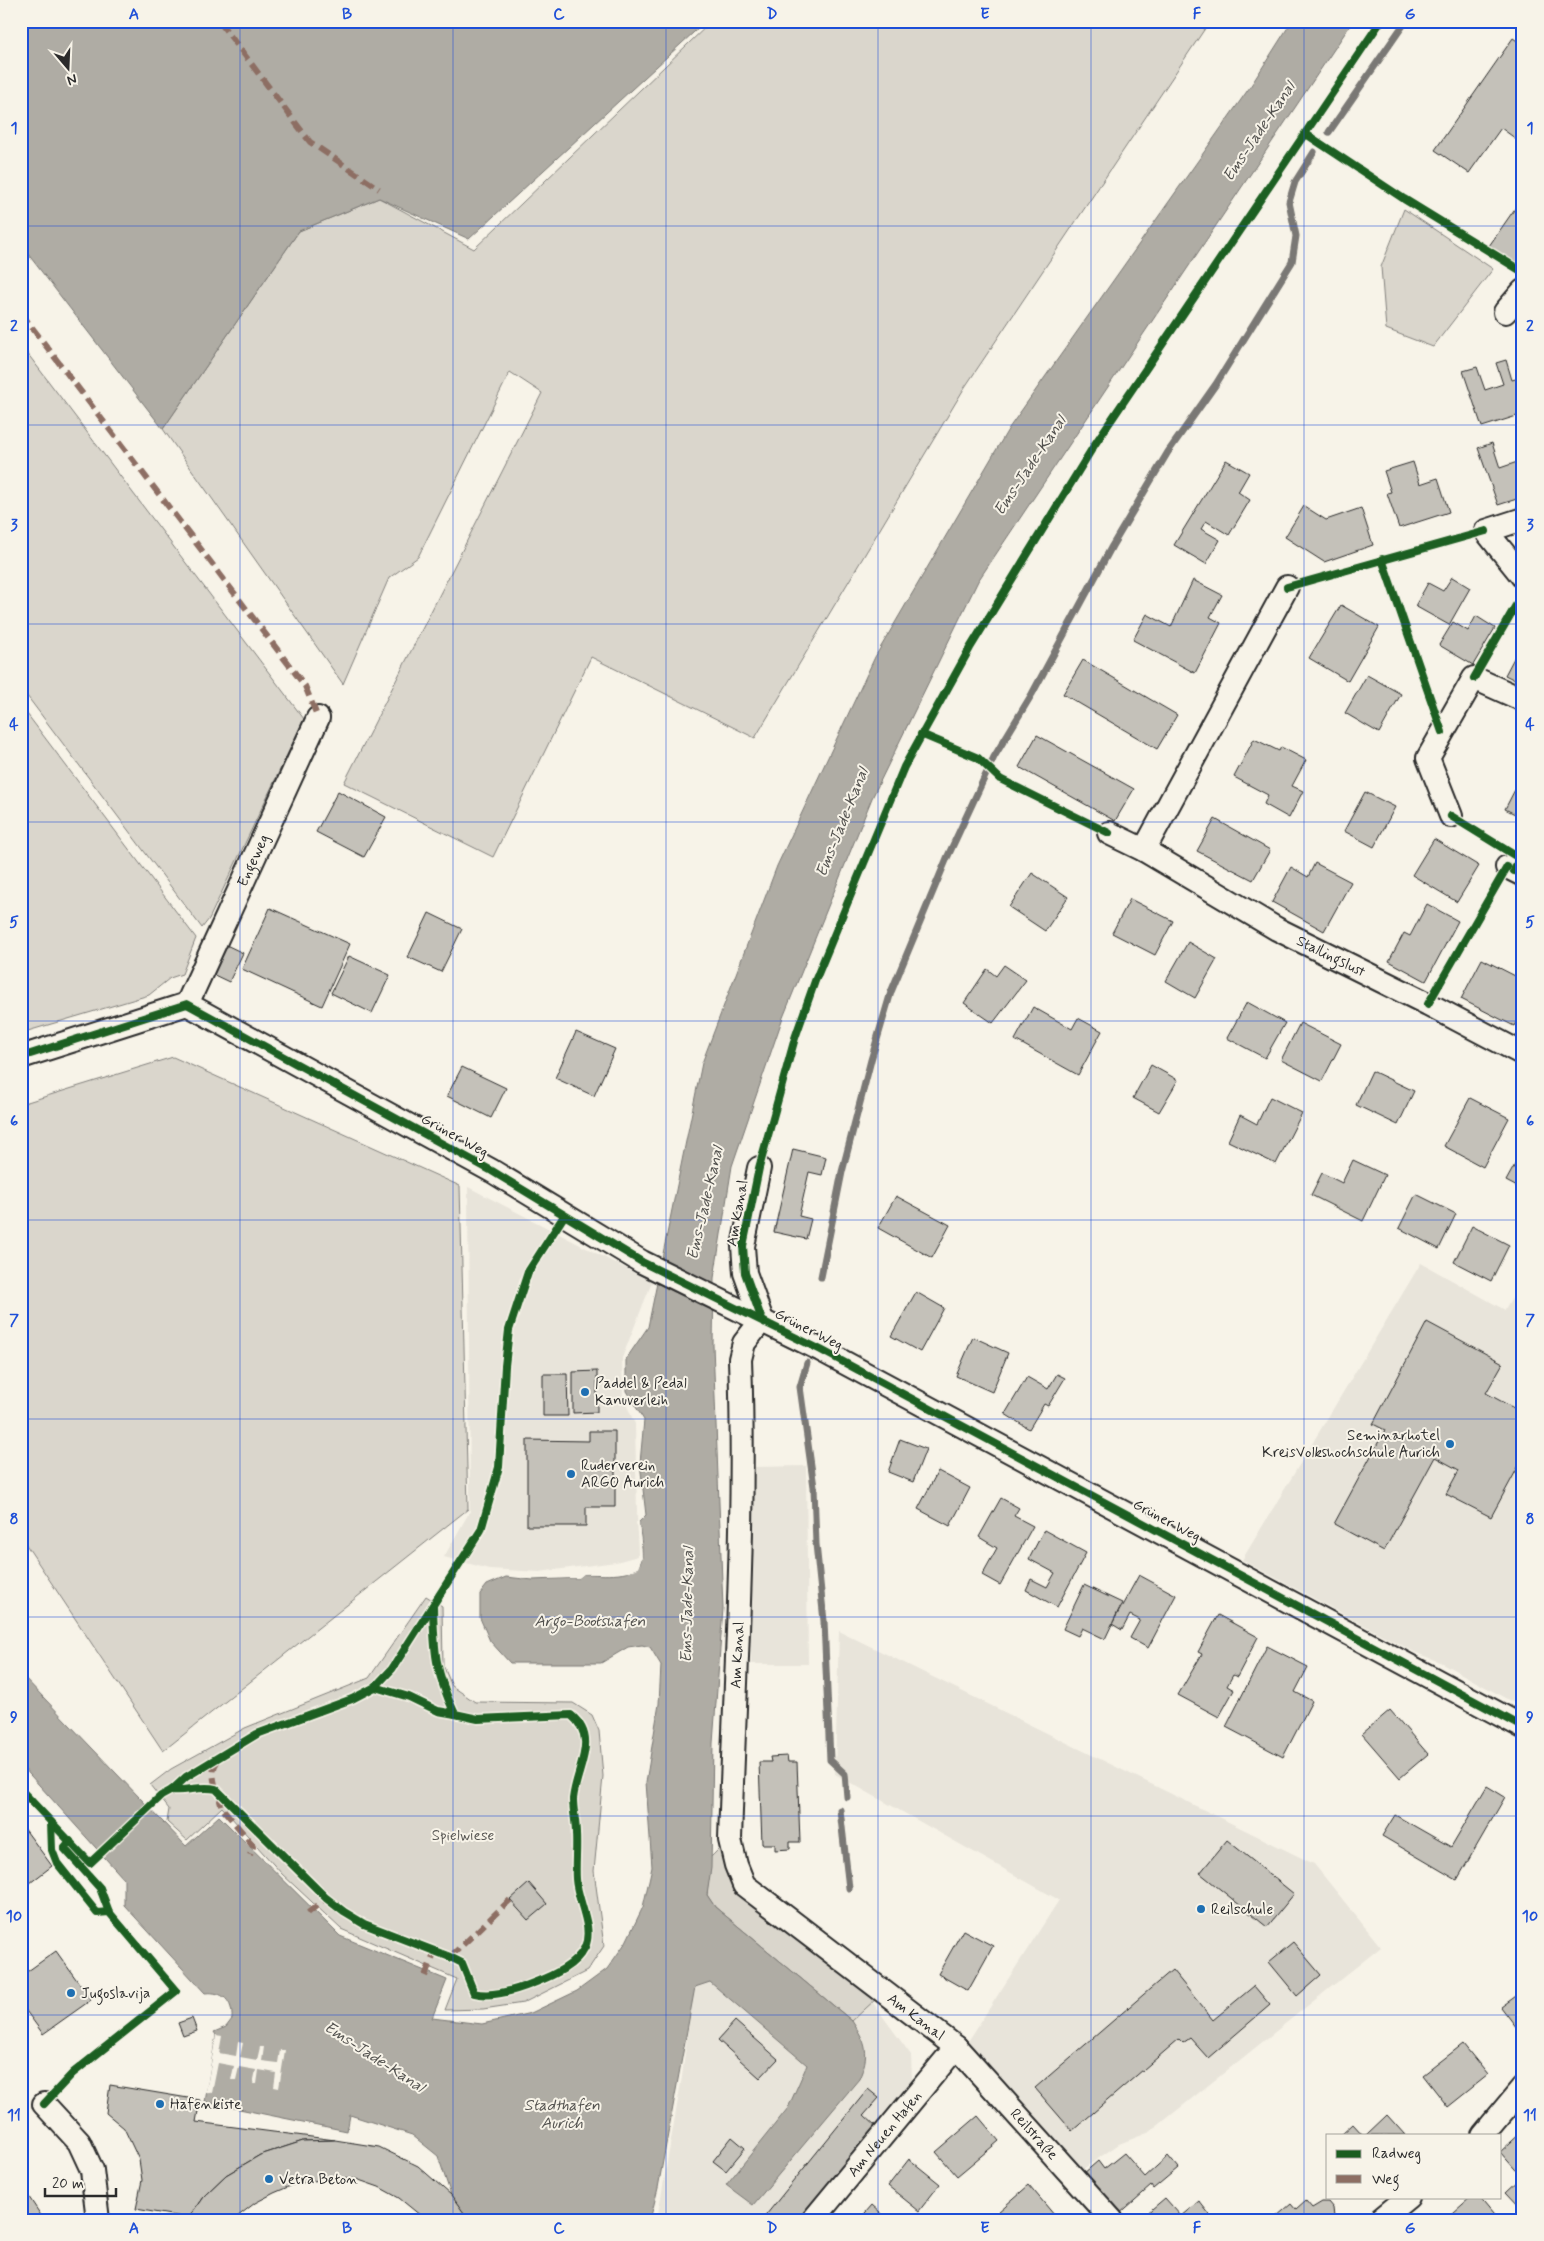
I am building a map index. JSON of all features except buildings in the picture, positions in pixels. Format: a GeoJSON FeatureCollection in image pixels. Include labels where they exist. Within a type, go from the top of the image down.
{"type":"FeatureCollection","features":[{"type":"Feature","properties":{"kind":"street"},"geometry":{"type":"LineString","coordinates":[[1505,312],[1523,291]]}},
{"type":"Feature","properties":{"kind":"street"},"geometry":{"type":"LineString","coordinates":[[1523,518],[1486,531],[1523,577]]}},
{"type":"Feature","properties":{"kind":"street"},"geometry":{"type":"LineString","coordinates":[[1144,850],[1287,587]]}},
{"type":"Feature","properties":{"kind":"street"},"geometry":{"type":"LineString","coordinates":[[1451,816],[1428,758],[1474,678],[1523,700]]}},
{"type":"Feature","properties":{"kind":"street","name":"Engeweg"},"geometry":{"type":"LineString","coordinates":[[187,1004],[318,718]]}},
{"type":"Feature","properties":{"kind":"street","name":"Stallingslust"},"geometry":{"type":"LineString","coordinates":[[1109,833],[1144,850],[1277,930],[1428,1004],[1523,1054]]}},
{"type":"Feature","properties":{"kind":"street"},"geometry":{"type":"LineString","coordinates":[[21,1057],[187,1004]]}},
{"type":"Feature","properties":{"kind":"street","name":"Grüner Weg"},"geometry":{"type":"LineString","coordinates":[[187,1004],[492,1170],[642,1262],[762,1320],[1360,1638],[1417,1671],[1523,1727]]}},
{"type":"Feature","properties":{"kind":"street","name":"Am Kanal"},"geometry":{"type":"LineString","coordinates":[[759,1168],[743,1246],[745,1273],[762,1320],[744,1343],[740,1359],[742,1471],[739,1632],[730,1840],[736,1865],[744,1885],[956,2047]]}},
{"type":"Feature","properties":{"kind":"street","name":"Am Neuen Hafen"},"geometry":{"type":"LineString","coordinates":[[813,2220],[956,2047]]}},
{"type":"Feature","properties":{"kind":"street","name":"Reilstraße"},"geometry":{"type":"LineString","coordinates":[[956,2047],[1112,2220]]}},
{"type":"Feature","properties":{"kind":"street"},"geometry":{"type":"LineString","coordinates":[[1484,2134],[1523,2088]]}},
{"type":"Feature","properties":{"kind":"street"},"geometry":{"type":"LineString","coordinates":[[44,2104],[79,2142],[92,2170],[98,2220]]}},
{"type":"Feature","properties":{"kind":"street"},"geometry":{"type":"LineString","coordinates":[[1380,2220],[1407,2198]]}},
{"type":"Feature","properties":{"kind":"shaded area"},"geometry":{"type":"Polygon","coordinates":[[[468,1187],[652,1282],[622,1358],[623,1397],[635,1424],[638,1556],[616,1562],[539,1572],[489,1569],[444,1557],[470,1511],[468,1187]]]}},
{"type":"Feature","properties":{"kind":"shaded area"},"geometry":{"type":"Polygon","coordinates":[[[1421,1263],[1505,1310],[1523,1280],[1523,1708],[1442,1663],[1414,1652],[1242,1560],[1421,1263]]]}},
{"type":"Feature","properties":{"kind":"shaded area"},"geometry":{"type":"Polygon","coordinates":[[[806,1466],[808,1664],[751,1664],[749,1467],[806,1466]]]}},
{"type":"Feature","properties":{"kind":"shaded area","name":"Reilschule"},"geometry":{"type":"Polygon","coordinates":[[[839,1631],[1314,1864],[1381,1947],[1150,2132],[1119,2144],[1080,2171],[967,2043],[1059,1900],[835,1774],[839,1631]]]}},
{"type":"Feature","properties":{"kind":"shaded area"},"geometry":{"type":"Polygon","coordinates":[[[730,1897],[873,2003],[911,2055],[912,2080],[802,2220],[657,2220],[682,2077],[692,1998],[730,1897]]]}},
{"type":"Feature","properties":{"kind":"green space"},"geometry":{"type":"Polygon","coordinates":[[[712,21],[1210,21],[965,387],[755,738],[591,657],[493,857],[344,783],[542,393],[510,372],[418,557],[389,578],[343,684],[163,429],[299,231],[379,198],[474,249],[712,21]]]}},
{"type":"Feature","properties":{"kind":"green space"},"geometry":{"type":"Polygon","coordinates":[[[1404,209],[1493,269],[1433,347],[1386,329],[1381,267],[1404,209]]]}},
{"type":"Feature","properties":{"kind":"green space"},"geometry":{"type":"Polygon","coordinates":[[[21,345],[304,719],[209,919],[202,928],[21,688],[21,345]]]}},
{"type":"Feature","properties":{"kind":"green space"},"geometry":{"type":"Polygon","coordinates":[[[21,706],[196,938],[182,974],[170,978],[149,995],[21,1033],[21,706]]]}},
{"type":"Feature","properties":{"kind":"green space"},"geometry":{"type":"Polygon","coordinates":[[[173,1057],[460,1186],[468,1509],[163,1751],[21,1537],[21,1104],[173,1057]]]}},
{"type":"Feature","properties":{"kind":"green space","name":"Spielwiese"},"geometry":{"type":"Polygon","coordinates":[[[426,1596],[442,1606],[443,1665],[452,1686],[475,1702],[573,1703],[592,1715],[599,1731],[603,1776],[594,1871],[604,1946],[587,1971],[523,2003],[483,2009],[445,2010],[457,1979],[341,1929],[282,1874],[222,1807],[187,1840],[167,1822],[169,1809],[150,1785],[171,1769],[245,1728],[369,1678],[426,1596]]]}},
{"type":"Feature","properties":{"kind":"green space"},"geometry":{"type":"Polygon","coordinates":[[[725,1843],[732,1871],[877,1998],[852,2021],[715,1907],[707,1895],[710,1858],[725,1843]]]}},
{"type":"Feature","properties":{"kind":"water"},"geometry":{"type":"Polygon","coordinates":[[[21,21],[706,21],[469,239],[379,198],[299,231],[163,429],[21,245],[21,21]]]}},
{"type":"Feature","properties":{"kind":"water"},"geometry":{"type":"Polygon","coordinates":[[[1292,21],[1353,21],[978,581],[872,798],[782,1020],[732,1166],[714,1278],[713,1345],[723,1608],[713,1743],[711,1868],[707,1895],[715,1907],[852,2021],[864,2043],[865,2063],[859,2079],[753,2205],[726,2185],[788,2108],[807,2065],[710,1982],[695,1987],[658,2188],[650,2220],[469,2220],[451,2195],[438,2156],[412,2135],[350,2115],[347,2131],[205,2102],[216,2035],[214,2032],[226,2027],[232,2019],[229,2002],[226,1998],[217,1994],[205,1993],[124,1905],[124,1879],[21,1765],[21,1674],[186,1846],[219,1816],[340,1936],[447,1980],[432,2018],[482,2024],[531,2013],[577,1991],[607,1969],[626,1942],[643,1907],[652,1867],[646,1782],[659,1704],[661,1665],[650,1647],[642,1645],[628,1647],[601,1663],[510,1663],[490,1641],[480,1618],[480,1594],[487,1585],[506,1577],[533,1580],[579,1578],[584,1574],[609,1575],[627,1572],[640,1564],[642,1544],[639,1522],[646,1515],[640,1463],[644,1420],[626,1391],[626,1359],[648,1327],[702,1063],[777,866],[875,657],[1009,428],[1250,87],[1292,21]]]}},
{"type":"Feature","properties":{"kind":"pier"},"geometry":{"type":"Polygon","coordinates":[[[636,1522],[639,1522],[642,1558],[638,1568],[630,1572],[584,1574],[579,1578],[521,1579],[524,1577],[578,1576],[583,1572],[630,1570],[636,1566],[639,1558],[636,1522]]]}},
{"type":"Feature","properties":{"kind":"pier"},"geometry":{"type":"Polygon","coordinates":[[[216,2035],[222,2036],[219,2053],[236,2056],[238,2042],[243,2043],[240,2057],[257,2060],[260,2047],[264,2047],[262,2061],[278,2063],[280,2050],[285,2050],[279,2088],[274,2087],[276,2073],[259,2070],[257,2084],[253,2084],[256,2070],[239,2067],[236,2080],[231,2080],[234,2066],[218,2063],[212,2093],[206,2092],[216,2035]]]}},
{"type":"Feature","properties":{"kind":"waterway"},"geometry":{"type":"LineString","coordinates":[[1329,132],[1406,21]]}},
{"type":"Feature","properties":{"kind":"waterway"},"geometry":{"type":"LineString","coordinates":[[821,1277],[842,1172],[891,992],[947,858],[994,757],[1032,694],[1112,546],[1168,452],[1216,384],[1292,262],[1296,236],[1289,202],[1295,182],[1314,152]]}},
{"type":"Feature","properties":{"kind":"waterway"},"geometry":{"type":"LineString","coordinates":[[807,1363],[800,1387],[814,1487],[816,1544],[824,1621],[830,1760],[845,1774],[847,1797]]}},
{"type":"Feature","properties":{"kind":"waterway"},"geometry":{"type":"LineString","coordinates":[[840,1810],[849,1888]]}},
{"type":"Feature","properties":{"kind":"marked path"},"geometry":{"type":"LineString","coordinates":[[219,21],[310,142],[379,189]]}},
{"type":"Feature","properties":{"kind":"marked path"},"geometry":{"type":"LineString","coordinates":[[21,313],[305,686],[318,718]]}},
{"type":"Feature","properties":{"kind":"marked path"},"geometry":{"type":"LineString","coordinates":[[216,1789],[213,1773],[219,1759]]}},
{"type":"Feature","properties":{"kind":"marked path"},"geometry":{"type":"LineString","coordinates":[[225,1795],[220,1801],[222,1808],[252,1844],[253,1847],[250,1855]]}},
{"type":"Feature","properties":{"kind":"marked path"},"geometry":{"type":"LineString","coordinates":[[308,1913],[326,1898]]}},
{"type":"Feature","properties":{"kind":"marked path"},"geometry":{"type":"LineString","coordinates":[[450,1957],[510,1900]]}},
{"type":"Feature","properties":{"kind":"marked path"},"geometry":{"type":"LineString","coordinates":[[425,1976],[435,1952]]}},
{"type":"Feature","properties":{"kind":"cycle path"},"geometry":{"type":"LineString","coordinates":[[762,1320],[745,1273],[743,1246],[759,1168],[795,1038],[815,981],[904,767],[970,648],[1095,444],[1381,21]]}},
{"type":"Feature","properties":{"kind":"cycle path"},"geometry":{"type":"LineString","coordinates":[[1306,134],[1404,199],[1523,272]]}},
{"type":"Feature","properties":{"kind":"cycle path"},"geometry":{"type":"LineString","coordinates":[[1287,587],[1486,531]]}},
{"type":"Feature","properties":{"kind":"cycle path"},"geometry":{"type":"LineString","coordinates":[[1382,559],[1442,732]]}},
{"type":"Feature","properties":{"kind":"cycle path"},"geometry":{"type":"LineString","coordinates":[[1474,678],[1523,593]]}},
{"type":"Feature","properties":{"kind":"cycle path"},"geometry":{"type":"LineString","coordinates":[[921,734],[978,758],[1000,779],[1109,833]]}},
{"type":"Feature","properties":{"kind":"cycle path"},"geometry":{"type":"LineString","coordinates":[[1451,816],[1519,858],[1514,871]]}},
{"type":"Feature","properties":{"kind":"cycle path"},"geometry":{"type":"LineString","coordinates":[[1428,1004],[1507,867]]}},
{"type":"Feature","properties":{"kind":"cycle path"},"geometry":{"type":"LineString","coordinates":[[21,1057],[187,1004],[492,1171],[642,1262],[821,1350],[1523,1727]]}},
{"type":"Feature","properties":{"kind":"cycle path"},"geometry":{"type":"LineString","coordinates":[[21,1790],[90,1863],[161,1796],[172,1790],[186,1777],[257,1734],[352,1699],[375,1687],[392,1669],[481,1530],[499,1467],[509,1330],[528,1272],[564,1216]]}},
{"type":"Feature","properties":{"kind":"cycle path"},"geometry":{"type":"LineString","coordinates":[[172,1790],[216,1789],[326,1898],[364,1924],[462,1963],[474,1993],[497,1994],[514,1990],[564,1969],[576,1959],[585,1947],[588,1931],[576,1879],[576,1830],[573,1799],[584,1754],[584,1734],[580,1724],[571,1715],[478,1719],[455,1714],[443,1686],[437,1661],[433,1606]]}},
{"type":"Feature","properties":{"kind":"cycle path"},"geometry":{"type":"LineString","coordinates":[[375,1687],[409,1697],[438,1711],[455,1714]]}},
{"type":"Feature","properties":{"kind":"cycle path"},"geometry":{"type":"LineString","coordinates":[[51,1822],[52,1850],[57,1863],[97,1913],[109,1912]]}},
{"type":"Feature","properties":{"kind":"cycle path"},"geometry":{"type":"LineString","coordinates":[[44,2104],[73,2073],[176,1991],[109,1912],[100,1888],[64,1848],[70,1841]]}},
{"type":"Feature","properties":{"kind":"place","name":"Paddel & Pedal Kanuverleih"},"geometry":{"type":"Point","coordinates":[585,1392]}},
{"type":"Feature","properties":{"kind":"place","name":"Seminarhotel KreisVolkshochschule Aurich"},"geometry":{"type":"Point","coordinates":[1450,1444]}},
{"type":"Feature","properties":{"kind":"place","name":"Ruderverein ARGO Aurich"},"geometry":{"type":"Point","coordinates":[571,1474]}},
{"type":"Feature","properties":{"kind":"place","name":"Reilschule"},"geometry":{"type":"Point","coordinates":[1201,1909]}},
{"type":"Feature","properties":{"kind":"place","name":"Jugoslavija"},"geometry":{"type":"Point","coordinates":[71,1993]}},
{"type":"Feature","properties":{"kind":"place","name":"Hafenkiste"},"geometry":{"type":"Point","coordinates":[160,2104]}},
{"type":"Feature","properties":{"kind":"place","name":"Vetra Beton"},"geometry":{"type":"Point","coordinates":[269,2179]}},
{"type":"Feature","properties":{"kind":"water label","name":"Ems-Jade-Kanal"},"geometry":{"type":"Point","coordinates":[1258,131]}},
{"type":"Feature","properties":{"kind":"water label","name":"Ems-Jade-Kanal"},"geometry":{"type":"Point","coordinates":[1029,465]}},
{"type":"Feature","properties":{"kind":"water label","name":"Ems-Jade-Kanal"},"geometry":{"type":"Point","coordinates":[841,822]}},
{"type":"Feature","properties":{"kind":"water label","name":"Ems-Jade-Kanal"},"geometry":{"type":"Point","coordinates":[704,1203]}},
{"type":"Feature","properties":{"kind":"water label","name":"Ems-Jade-Kanal"},"geometry":{"type":"Point","coordinates":[686,1605]}},
{"type":"Feature","properties":{"kind":"water label","name":"Argo-Bootshafen"},"geometry":{"type":"Point","coordinates":[590,1620]}},
{"type":"Feature","properties":{"kind":"water label","name":"Ems-Jade-Kanal"},"geometry":{"type":"Point","coordinates":[375,2056]}},
{"type":"Feature","properties":{"kind":"water label","name":"Stadthafen Aurich"},"geometry":{"type":"Point","coordinates":[562,2113]}}]}
